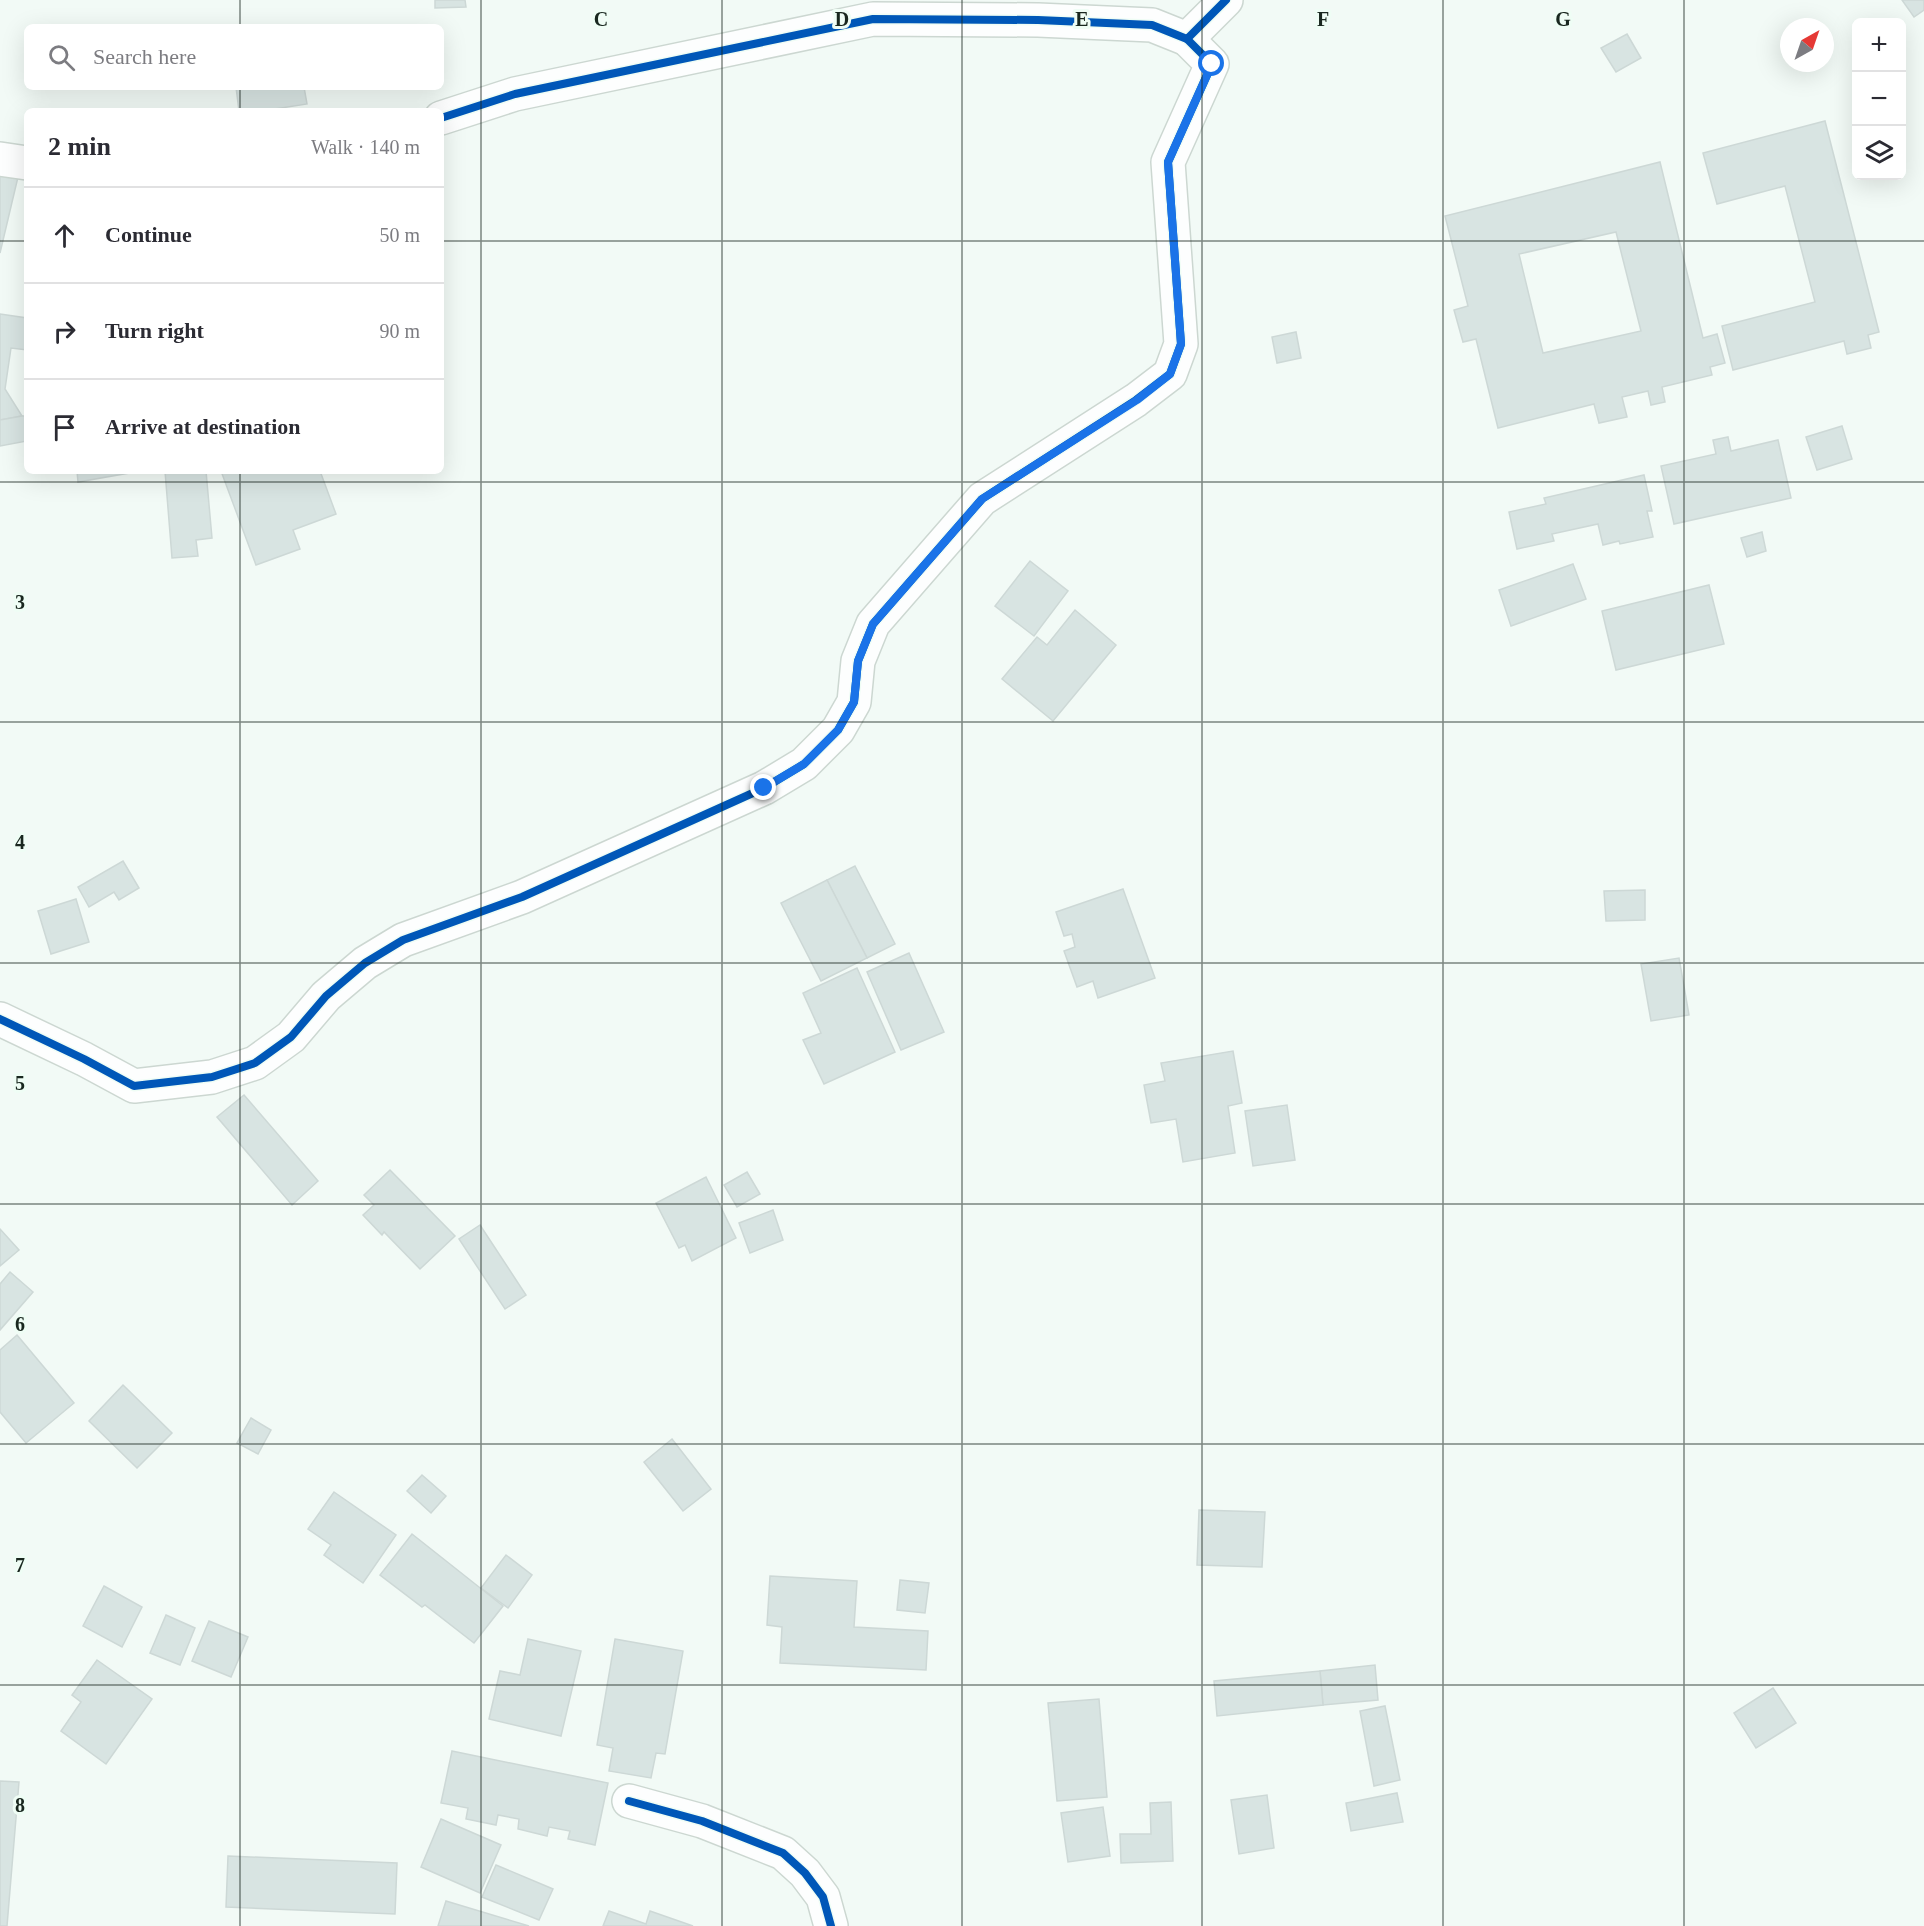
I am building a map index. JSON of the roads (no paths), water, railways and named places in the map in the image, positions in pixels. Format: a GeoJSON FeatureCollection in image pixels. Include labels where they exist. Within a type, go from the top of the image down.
{"type":"FeatureCollection","features":[{"type":"Feature","properties":{"kind":"street"},"geometry":{"type":"LineString","coordinates":[[1187,39],[1226,0]]}},
{"type":"Feature","properties":{"kind":"street"},"geometry":{"type":"LineString","coordinates":[[0,1020],[84,1059],[134,1086],[212,1077],[255,1063],[291,1037],[326,996],[365,963],[403,940],[522,897],[764,788],[804,764],[838,730],[854,702],[858,661],[873,624],[982,499],[1137,400],[1170,374],[1181,344],[1168,162],[1212,64],[1187,39],[1152,25],[1038,20],[873,19],[515,94],[444,117]]}},
{"type":"Feature","properties":{"kind":"street"},"geometry":{"type":"LineString","coordinates":[[0,159],[24,163]]}},
{"type":"Feature","properties":{"kind":"street"},"geometry":{"type":"LineString","coordinates":[[629,1801],[702,1821],[783,1853],[804,1873],[823,1897],[831,1926]]}}]}
